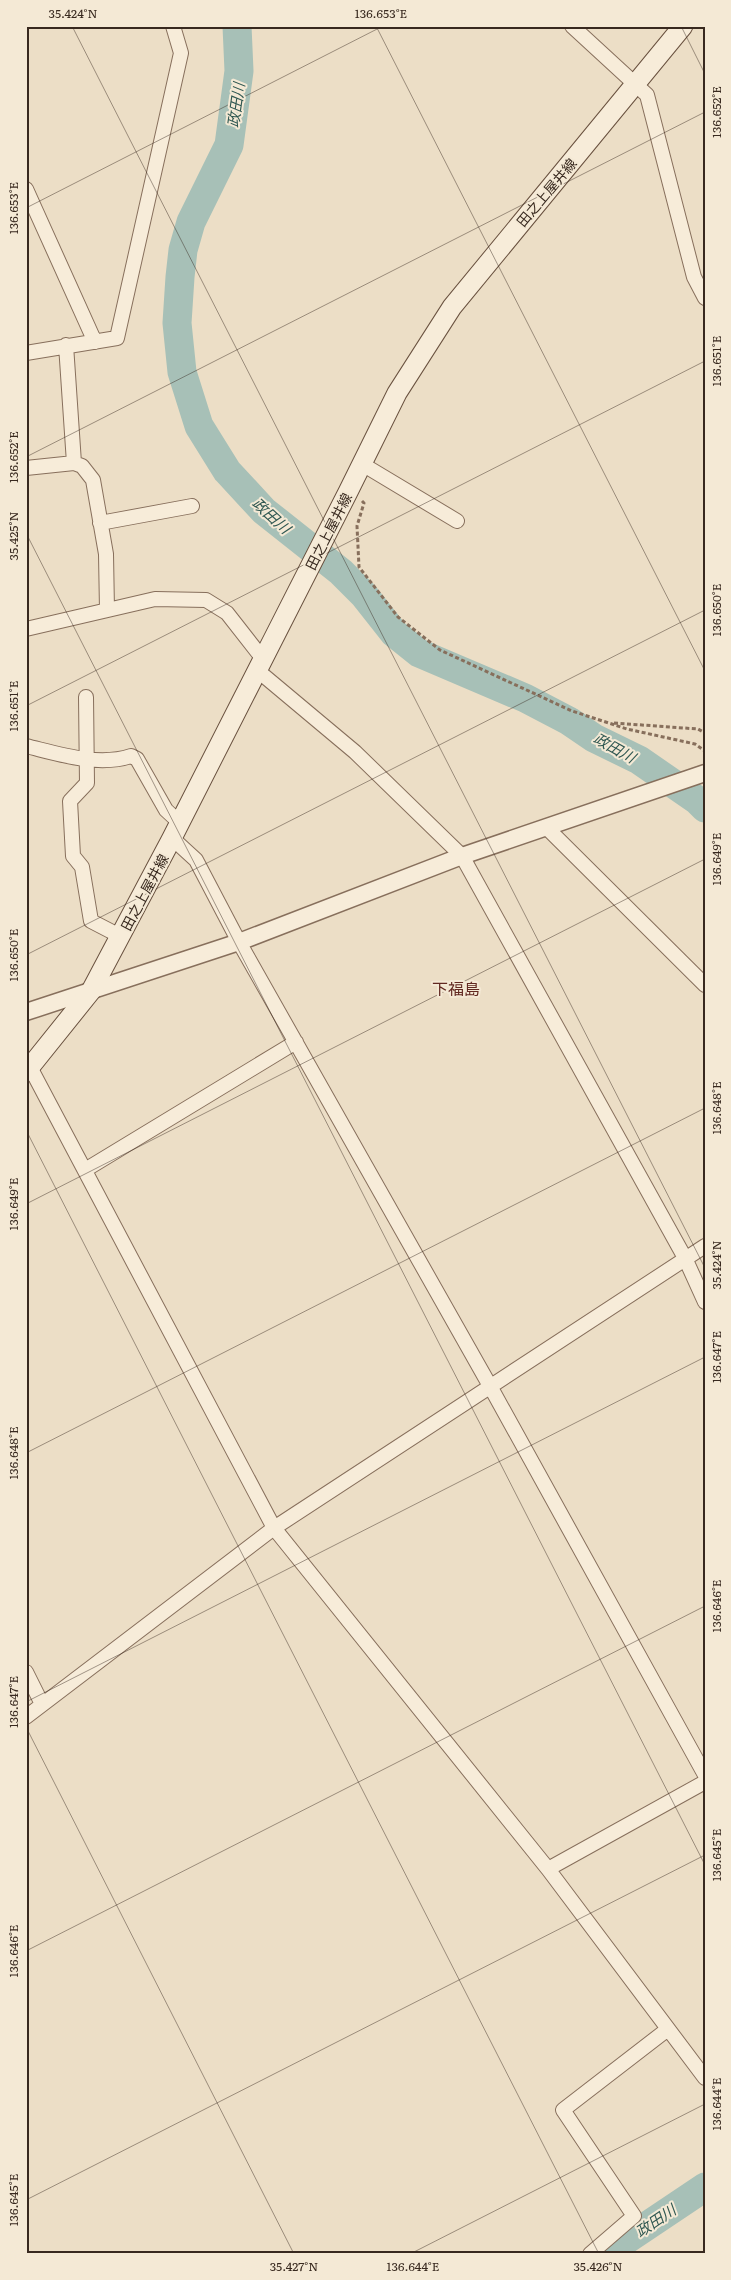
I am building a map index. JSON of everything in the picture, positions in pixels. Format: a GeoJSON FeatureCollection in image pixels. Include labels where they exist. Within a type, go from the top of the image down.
{"type":"FeatureCollection","features":[{"type":"Feature","properties":{"kind":"main road","name":"田之上屋井線"},"geometry":{"type":"LineString","coordinates":[[28,1069],[91,991],[176,831],[348,492],[396,393],[452,307],[683,26]]}},
{"type":"Feature","properties":{"kind":"street"},"geometry":{"type":"LineString","coordinates":[[26,353],[117,338],[181,52],[173,26]]}},
{"type":"Feature","properties":{"kind":"street"},"geometry":{"type":"LineString","coordinates":[[572,26],[634,85],[648,95],[694,277],[705,298]]}},
{"type":"Feature","properties":{"kind":"street"},"geometry":{"type":"LineString","coordinates":[[26,189],[95,342]]}},
{"type":"Feature","properties":{"kind":"street"},"geometry":{"type":"LineString","coordinates":[[66,346],[74,463]]}},
{"type":"Feature","properties":{"kind":"street"},"geometry":{"type":"LineString","coordinates":[[26,468],[74,463],[82,466],[93,480],[106,554],[107,610]]}},
{"type":"Feature","properties":{"kind":"street"},"geometry":{"type":"LineString","coordinates":[[362,464],[457,521]]}},
{"type":"Feature","properties":{"kind":"street"},"geometry":{"type":"LineString","coordinates":[[100,523],[192,506]]}},
{"type":"Feature","properties":{"kind":"street"},"geometry":{"type":"LineString","coordinates":[[26,629],[156,599],[206,600],[227,613],[260,665],[356,752],[462,856],[685,1258],[705,1302]]}},
{"type":"Feature","properties":{"kind":"street"},"geometry":{"type":"LineString","coordinates":[[86,697],[87,783],[70,801],[73,856],[82,867],[91,921],[120,936]]}},
{"type":"Feature","properties":{"kind":"street"},"geometry":{"type":"LineString","coordinates":[[26,746],[86,759],[121,760],[131,756],[137,759],[176,831],[196,860],[239,942],[490,1386],[705,1774]]}},
{"type":"Feature","properties":{"kind":"street"},"geometry":{"type":"LineString","coordinates":[[26,1012],[239,942],[462,856],[705,773]]}},
{"type":"Feature","properties":{"kind":"street"},"geometry":{"type":"LineString","coordinates":[[546,827],[705,984]]}},
{"type":"Feature","properties":{"kind":"street"},"geometry":{"type":"LineString","coordinates":[[85,1170],[296,1042]]}},
{"type":"Feature","properties":{"kind":"street"},"geometry":{"type":"LineString","coordinates":[[28,1069],[85,1170],[274,1528],[548,1869],[705,2078]]}},
{"type":"Feature","properties":{"kind":"street"},"geometry":{"type":"LineString","coordinates":[[26,1717],[274,1528],[705,1246]]}},
{"type":"Feature","properties":{"kind":"street"},"geometry":{"type":"LineString","coordinates":[[26,1672],[42,1704]]}},
{"type":"Feature","properties":{"kind":"street"},"geometry":{"type":"LineString","coordinates":[[548,1869],[705,1782]]}},
{"type":"Feature","properties":{"kind":"street"},"geometry":{"type":"LineString","coordinates":[[590,2254],[634,2216],[563,2110],[668,2029]]}},
{"type":"Feature","properties":{"kind":"path"},"geometry":{"type":"LineString","coordinates":[[348,492],[364,503],[357,526],[359,567],[398,617],[440,650],[572,711],[608,723],[695,744],[705,751]]}},
{"type":"Feature","properties":{"kind":"path"},"geometry":{"type":"LineString","coordinates":[[608,723],[698,729],[705,733]]}},
{"type":"Feature","properties":{"kind":"waterway","name":"政田川"},"geometry":{"type":"LineString","coordinates":[[237,26],[239,71],[229,145],[191,222],[183,250],[180,277],[177,323],[182,372],[199,426],[227,471],[264,511],[341,572],[364,595],[394,633],[419,653],[525,698],[569,721],[594,738],[639,760],[697,800],[705,808]]}},
{"type":"Feature","properties":{"kind":"waterway","name":"政田川"},"geometry":{"type":"LineString","coordinates":[[605,2254],[705,2187]]}},
{"type":"Feature","properties":{"kind":"district","name":"下福島"},"geometry":{"type":"Point","coordinates":[456,988]}}]}
